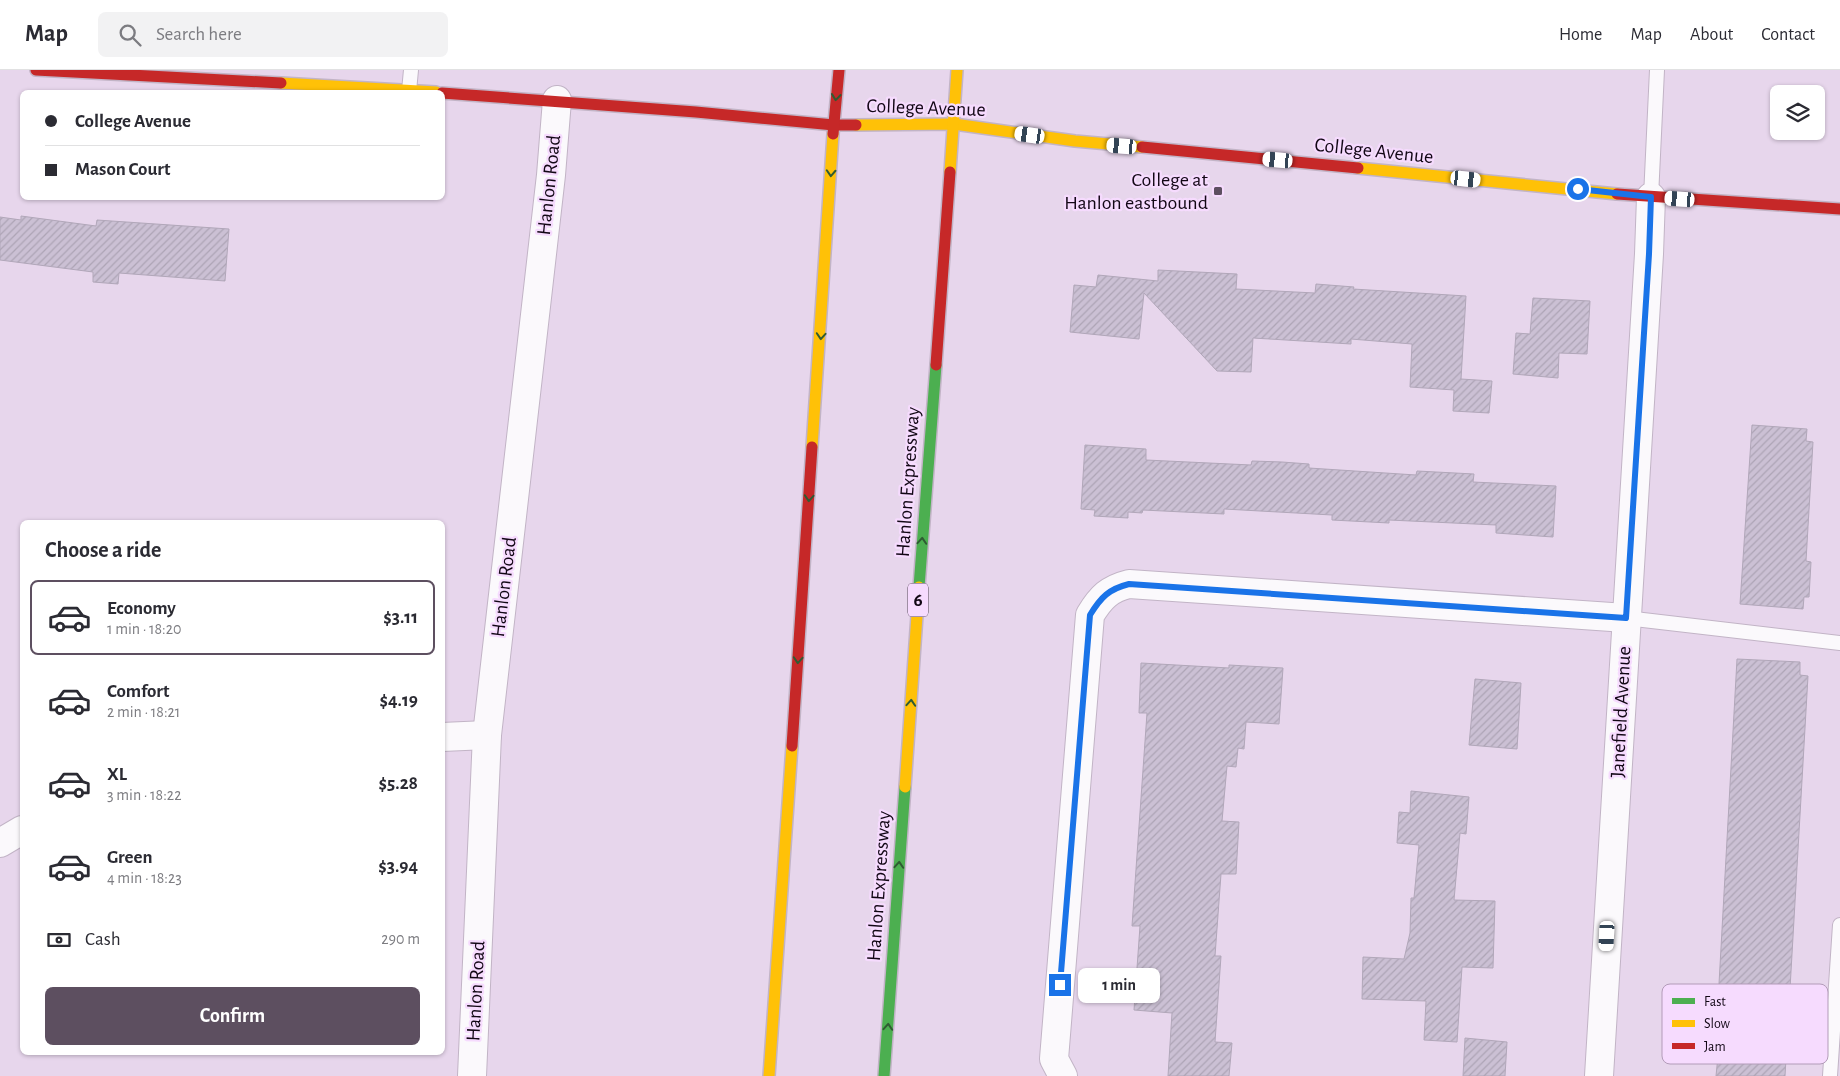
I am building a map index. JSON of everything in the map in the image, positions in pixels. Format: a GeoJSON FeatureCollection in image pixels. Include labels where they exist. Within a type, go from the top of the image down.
{"type":"FeatureCollection","features":[{"type":"Feature","properties":{"kind":"main road"},"geometry":{"type":"LineString","coordinates":[[36,70],[391,90]]}},
{"type":"Feature","properties":{"kind":"main road"},"geometry":{"type":"LineString","coordinates":[[769,1076],[839,70]]}},
{"type":"Feature","properties":{"kind":"main road","name":"Hanlon Expressway"},"geometry":{"type":"LineString","coordinates":[[884,1076],[957,70]]}},
{"type":"Feature","properties":{"kind":"main road","name":"College Avenue"},"geometry":{"type":"LineString","coordinates":[[445,93],[557,100],[834,125],[954,124],[1075,141],[1651,197],[1840,209]]}},
{"type":"Feature","properties":{"kind":"street","name":"Hanlon Road"},"geometry":{"type":"LineString","coordinates":[[472,1076],[487,735],[551,175],[557,100]]}},
{"type":"Feature","properties":{"kind":"street","name":"Janefield Avenue"},"geometry":{"type":"LineString","coordinates":[[1598,1076],[1651,197]]}},
{"type":"Feature","properties":{"kind":"street"},"geometry":{"type":"LineString","coordinates":[[1063,1076],[1054,1060],[1090,615],[1107,593],[1117,587],[1129,584],[1626,618]]}},
{"type":"Feature","properties":{"kind":"street"},"geometry":{"type":"LineString","coordinates":[[445,737],[487,735]]}},
{"type":"Feature","properties":{"kind":"street"},"geometry":{"type":"LineString","coordinates":[[0,843],[20,831]]}},
{"type":"Feature","properties":{"kind":"lane"},"geometry":{"type":"LineString","coordinates":[[409,90],[411,70]]}},
{"type":"Feature","properties":{"kind":"lane"},"geometry":{"type":"LineString","coordinates":[[1651,197],[1657,70]]}},
{"type":"Feature","properties":{"kind":"lane"},"geometry":{"type":"LineString","coordinates":[[1626,618],[1840,643]]}},
{"type":"Feature","properties":{"kind":"lane"},"geometry":{"type":"LineString","coordinates":[[1830,1076],[1840,925]]}},
{"type":"Feature","properties":{"kind":"building"},"geometry":{"type":"Polygon","coordinates":[[[21,216],[96,226],[97,220],[229,229],[225,281],[119,273],[118,284],[93,282],[93,272],[0,260],[0,217],[21,220],[21,216]]]}},
{"type":"Feature","properties":{"kind":"building"},"geometry":{"type":"Polygon","coordinates":[[[1158,270],[1237,274],[1236,289],[1315,293],[1316,284],[1354,287],[1353,289],[1466,296],[1461,379],[1492,381],[1489,413],[1453,411],[1454,390],[1410,387],[1412,344],[1351,339],[1351,344],[1253,338],[1251,372],[1217,371],[1144,293],[1139,339],[1070,332],[1074,285],[1096,287],[1098,275],[1158,281],[1158,270]]]}},
{"type":"Feature","properties":{"kind":"building"},"geometry":{"type":"Polygon","coordinates":[[[1533,298],[1590,301],[1587,354],[1559,353],[1558,378],[1513,374],[1516,333],[1530,334],[1533,298]]]}},
{"type":"Feature","properties":{"kind":"building"},"geometry":{"type":"Polygon","coordinates":[[[1752,425],[1807,429],[1806,441],[1813,442],[1806,561],[1811,562],[1809,597],[1804,597],[1803,609],[1740,604],[1752,425]]]}},
{"type":"Feature","properties":{"kind":"building"},"geometry":{"type":"Polygon","coordinates":[[[1085,445],[1146,449],[1146,460],[1251,465],[1252,461],[1282,462],[1309,464],[1309,468],[1416,475],[1417,471],[1474,474],[1473,482],[1556,486],[1553,537],[1496,533],[1496,525],[1389,520],[1389,523],[1332,520],[1332,515],[1224,509],[1224,514],[1143,510],[1142,513],[1128,512],[1128,518],[1094,516],[1095,510],[1081,509],[1085,445]]]}},
{"type":"Feature","properties":{"kind":"building"},"geometry":{"type":"Polygon","coordinates":[[[1737,659],[1800,662],[1800,675],[1808,676],[1790,984],[1719,984],[1737,659]]]}},
{"type":"Feature","properties":{"kind":"building"},"geometry":{"type":"Polygon","coordinates":[[[1141,663],[1229,668],[1229,665],[1283,668],[1279,724],[1246,722],[1244,749],[1238,748],[1236,767],[1227,766],[1222,821],[1239,822],[1236,874],[1221,874],[1215,956],[1221,956],[1215,1042],[1232,1043],[1229,1076],[1168,1076],[1172,1013],[1134,1010],[1140,926],[1132,926],[1147,713],[1139,713],[1141,663]]]}},
{"type":"Feature","properties":{"kind":"building"},"geometry":{"type":"Polygon","coordinates":[[[1475,679],[1521,683],[1517,749],[1469,745],[1475,679]]]}},
{"type":"Feature","properties":{"kind":"building"},"geometry":{"type":"Polygon","coordinates":[[[1411,791],[1469,797],[1466,834],[1460,833],[1454,900],[1495,901],[1493,968],[1462,967],[1457,1042],[1424,1040],[1426,1001],[1362,999],[1363,957],[1404,959],[1410,933],[1411,898],[1414,898],[1419,845],[1397,843],[1399,812],[1410,813],[1411,791]]]}},
{"type":"Feature","properties":{"kind":"building"},"geometry":{"type":"Polygon","coordinates":[[[1465,1038],[1507,1042],[1505,1076],[1463,1076],[1465,1038]]]}},
{"type":"Feature","properties":{"kind":"building"},"geometry":{"type":"Polygon","coordinates":[[[1717,1064],[1786,1064],[1785,1076],[1716,1076],[1717,1064]]]}},
{"type":"Feature","properties":{"kind":"traffic: fast"},"geometry":{"type":"LineString","coordinates":[[919,587],[936,365]]}},
{"type":"Feature","properties":{"kind":"traffic: fast"},"geometry":{"type":"LineString","coordinates":[[884,1076],[905,787]]}},
{"type":"Feature","properties":{"kind":"traffic: slow"},"geometry":{"type":"LineString","coordinates":[[950,172],[957,70]]}},
{"type":"Feature","properties":{"kind":"traffic: slow"},"geometry":{"type":"LineString","coordinates":[[281,83],[402,90]]}},
{"type":"Feature","properties":{"kind":"traffic: slow"},"geometry":{"type":"LineString","coordinates":[[856,125],[954,124],[1075,141],[1142,147]]}},
{"type":"Feature","properties":{"kind":"traffic: slow"},"geometry":{"type":"LineString","coordinates":[[812,447],[833,134]]}},
{"type":"Feature","properties":{"kind":"traffic: slow"},"geometry":{"type":"LineString","coordinates":[[1358,168],[1617,194]]}},
{"type":"Feature","properties":{"kind":"traffic: slow"},"geometry":{"type":"LineString","coordinates":[[905,787],[919,587]]}},
{"type":"Feature","properties":{"kind":"traffic: slow"},"geometry":{"type":"LineString","coordinates":[[769,1076],[792,746]]}},
{"type":"Feature","properties":{"kind":"traffic: jam"},"geometry":{"type":"LineString","coordinates":[[36,70],[281,83]]}},
{"type":"Feature","properties":{"kind":"traffic: jam"},"geometry":{"type":"LineString","coordinates":[[833,134],[839,70]]}},
{"type":"Feature","properties":{"kind":"traffic: jam"},"geometry":{"type":"LineString","coordinates":[[445,93],[696,112],[834,125],[856,125]]}},
{"type":"Feature","properties":{"kind":"traffic: jam"},"geometry":{"type":"LineString","coordinates":[[1142,147],[1358,168]]}},
{"type":"Feature","properties":{"kind":"traffic: jam"},"geometry":{"type":"LineString","coordinates":[[936,365],[950,172]]}},
{"type":"Feature","properties":{"kind":"traffic: jam"},"geometry":{"type":"LineString","coordinates":[[1617,194],[1840,209]]}},
{"type":"Feature","properties":{"kind":"traffic: jam"},"geometry":{"type":"LineString","coordinates":[[792,746],[812,447]]}},
{"type":"Feature","properties":{"kind":"place","name":"College at Hanlon eastbound"},"geometry":{"type":"Point","coordinates":[1218,191]}},
{"type":"Feature","properties":{"kind":"route"},"geometry":{"type":"LineString","coordinates":[[1060,985],[1090,615],[1107,593],[1117,587],[1129,584],[1626,618],[1651,197],[1578,189]]}}]}
